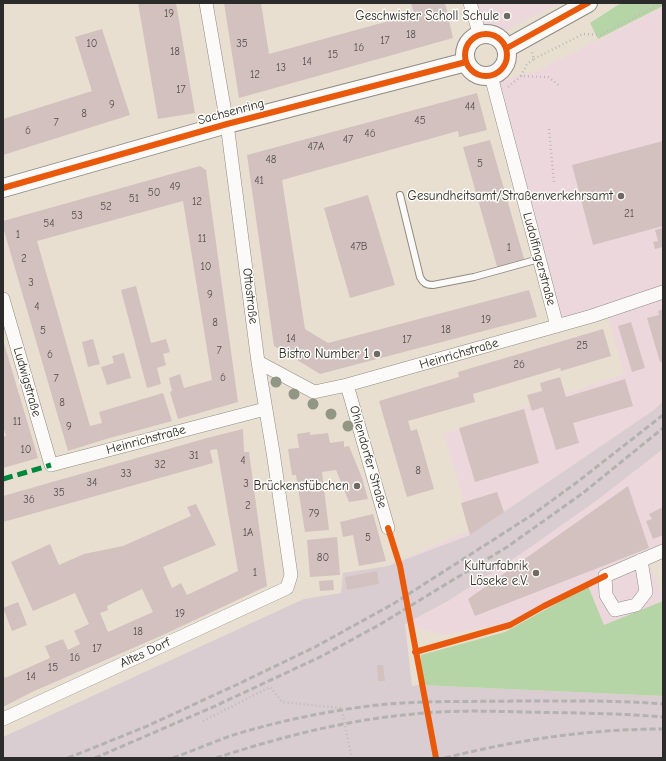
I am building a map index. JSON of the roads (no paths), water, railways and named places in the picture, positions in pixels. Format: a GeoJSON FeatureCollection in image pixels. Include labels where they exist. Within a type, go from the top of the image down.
{"type":"FeatureCollection","features":[{"type":"Feature","properties":{"kind":"street","name":"Ottostraße"},"geometry":{"type":"LineString","coordinates":[[206,3],[227,124],[258,362],[291,575],[287,588]]}},
{"type":"Feature","properties":{"kind":"street"},"geometry":{"type":"LineString","coordinates":[[470,3],[480,35]]}},
{"type":"Feature","properties":{"kind":"street"},"geometry":{"type":"LineString","coordinates":[[507,48],[588,3]]}},
{"type":"Feature","properties":{"kind":"street"},"geometry":{"type":"LineString","coordinates":[[487,34],[499,38],[507,48],[508,54],[505,66],[497,74],[485,77],[479,75],[469,68],[466,62],[466,48],[469,42],[480,35],[487,34]]}},
{"type":"Feature","properties":{"kind":"street","name":"Sachsenring"},"geometry":{"type":"LineString","coordinates":[[3,188],[227,124],[466,62]]}},
{"type":"Feature","properties":{"kind":"street","name":"Ludolfingerstraße"},"geometry":{"type":"LineString","coordinates":[[491,76],[557,326]]}},
{"type":"Feature","properties":{"kind":"street","name":"Heinrichstraße"},"geometry":{"type":"LineString","coordinates":[[258,362],[314,392],[347,385],[592,316],[663,292]]}},
{"type":"Feature","properties":{"kind":"street","name":"Ludwigstraße"},"geometry":{"type":"LineString","coordinates":[[3,300],[50,465]]}},
{"type":"Feature","properties":{"kind":"street","name":"Ohlendorfer Straße"},"geometry":{"type":"LineString","coordinates":[[347,385],[388,528]]}},
{"type":"Feature","properties":{"kind":"street","name":"Heinrichstraße"},"geometry":{"type":"LineString","coordinates":[[50,465],[265,410]]}},
{"type":"Feature","properties":{"kind":"street"},"geometry":{"type":"LineString","coordinates":[[641,560],[663,550]]}},
{"type":"Feature","properties":{"kind":"street","name":"Altes Dorf"},"geometry":{"type":"LineString","coordinates":[[3,718],[287,588]]}},
{"type":"Feature","properties":{"kind":"lane"},"geometry":{"type":"LineString","coordinates":[[400,195],[420,277],[427,285],[474,277],[539,259]]}},
{"type":"Feature","properties":{"kind":"railway"},"geometry":{"type":"LineString","coordinates":[[68,758],[145,727],[234,686],[315,647],[393,604],[532,515],[576,483],[663,415]]}},
{"type":"Feature","properties":{"kind":"railway"},"geometry":{"type":"LineString","coordinates":[[95,758],[213,707],[320,657],[379,625],[507,547],[583,493],[663,428]]}},
{"type":"Feature","properties":{"kind":"railway"},"geometry":{"type":"LineString","coordinates":[[173,758],[230,736],[264,726],[316,714],[387,704],[518,701],[609,701],[663,704]]}},
{"type":"Feature","properties":{"kind":"railway"},"geometry":{"type":"LineString","coordinates":[[216,758],[264,743],[314,730],[363,720],[428,713],[455,711],[496,711],[663,717]]}},
{"type":"Feature","properties":{"kind":"railway"},"geometry":{"type":"LineString","coordinates":[[445,758],[499,746],[580,733],[663,729]]}},
{"type":"Feature","properties":{"kind":"place","name":"Geschwister Scholl Schule"},"geometry":{"type":"Point","coordinates":[507,16]}},
{"type":"Feature","properties":{"kind":"place","name":"Gesundheitsamt/Straßenverkehrsamt"},"geometry":{"type":"Point","coordinates":[621,196]}},
{"type":"Feature","properties":{"kind":"place","name":"Bistro Number 1"},"geometry":{"type":"Point","coordinates":[377,354]}},
{"type":"Feature","properties":{"kind":"place","name":"Brückenstübchen"},"geometry":{"type":"Point","coordinates":[357,486]}},
{"type":"Feature","properties":{"kind":"place","name":"Kulturfabrik Löseke e.V."},"geometry":{"type":"Point","coordinates":[536,573]}}]}
